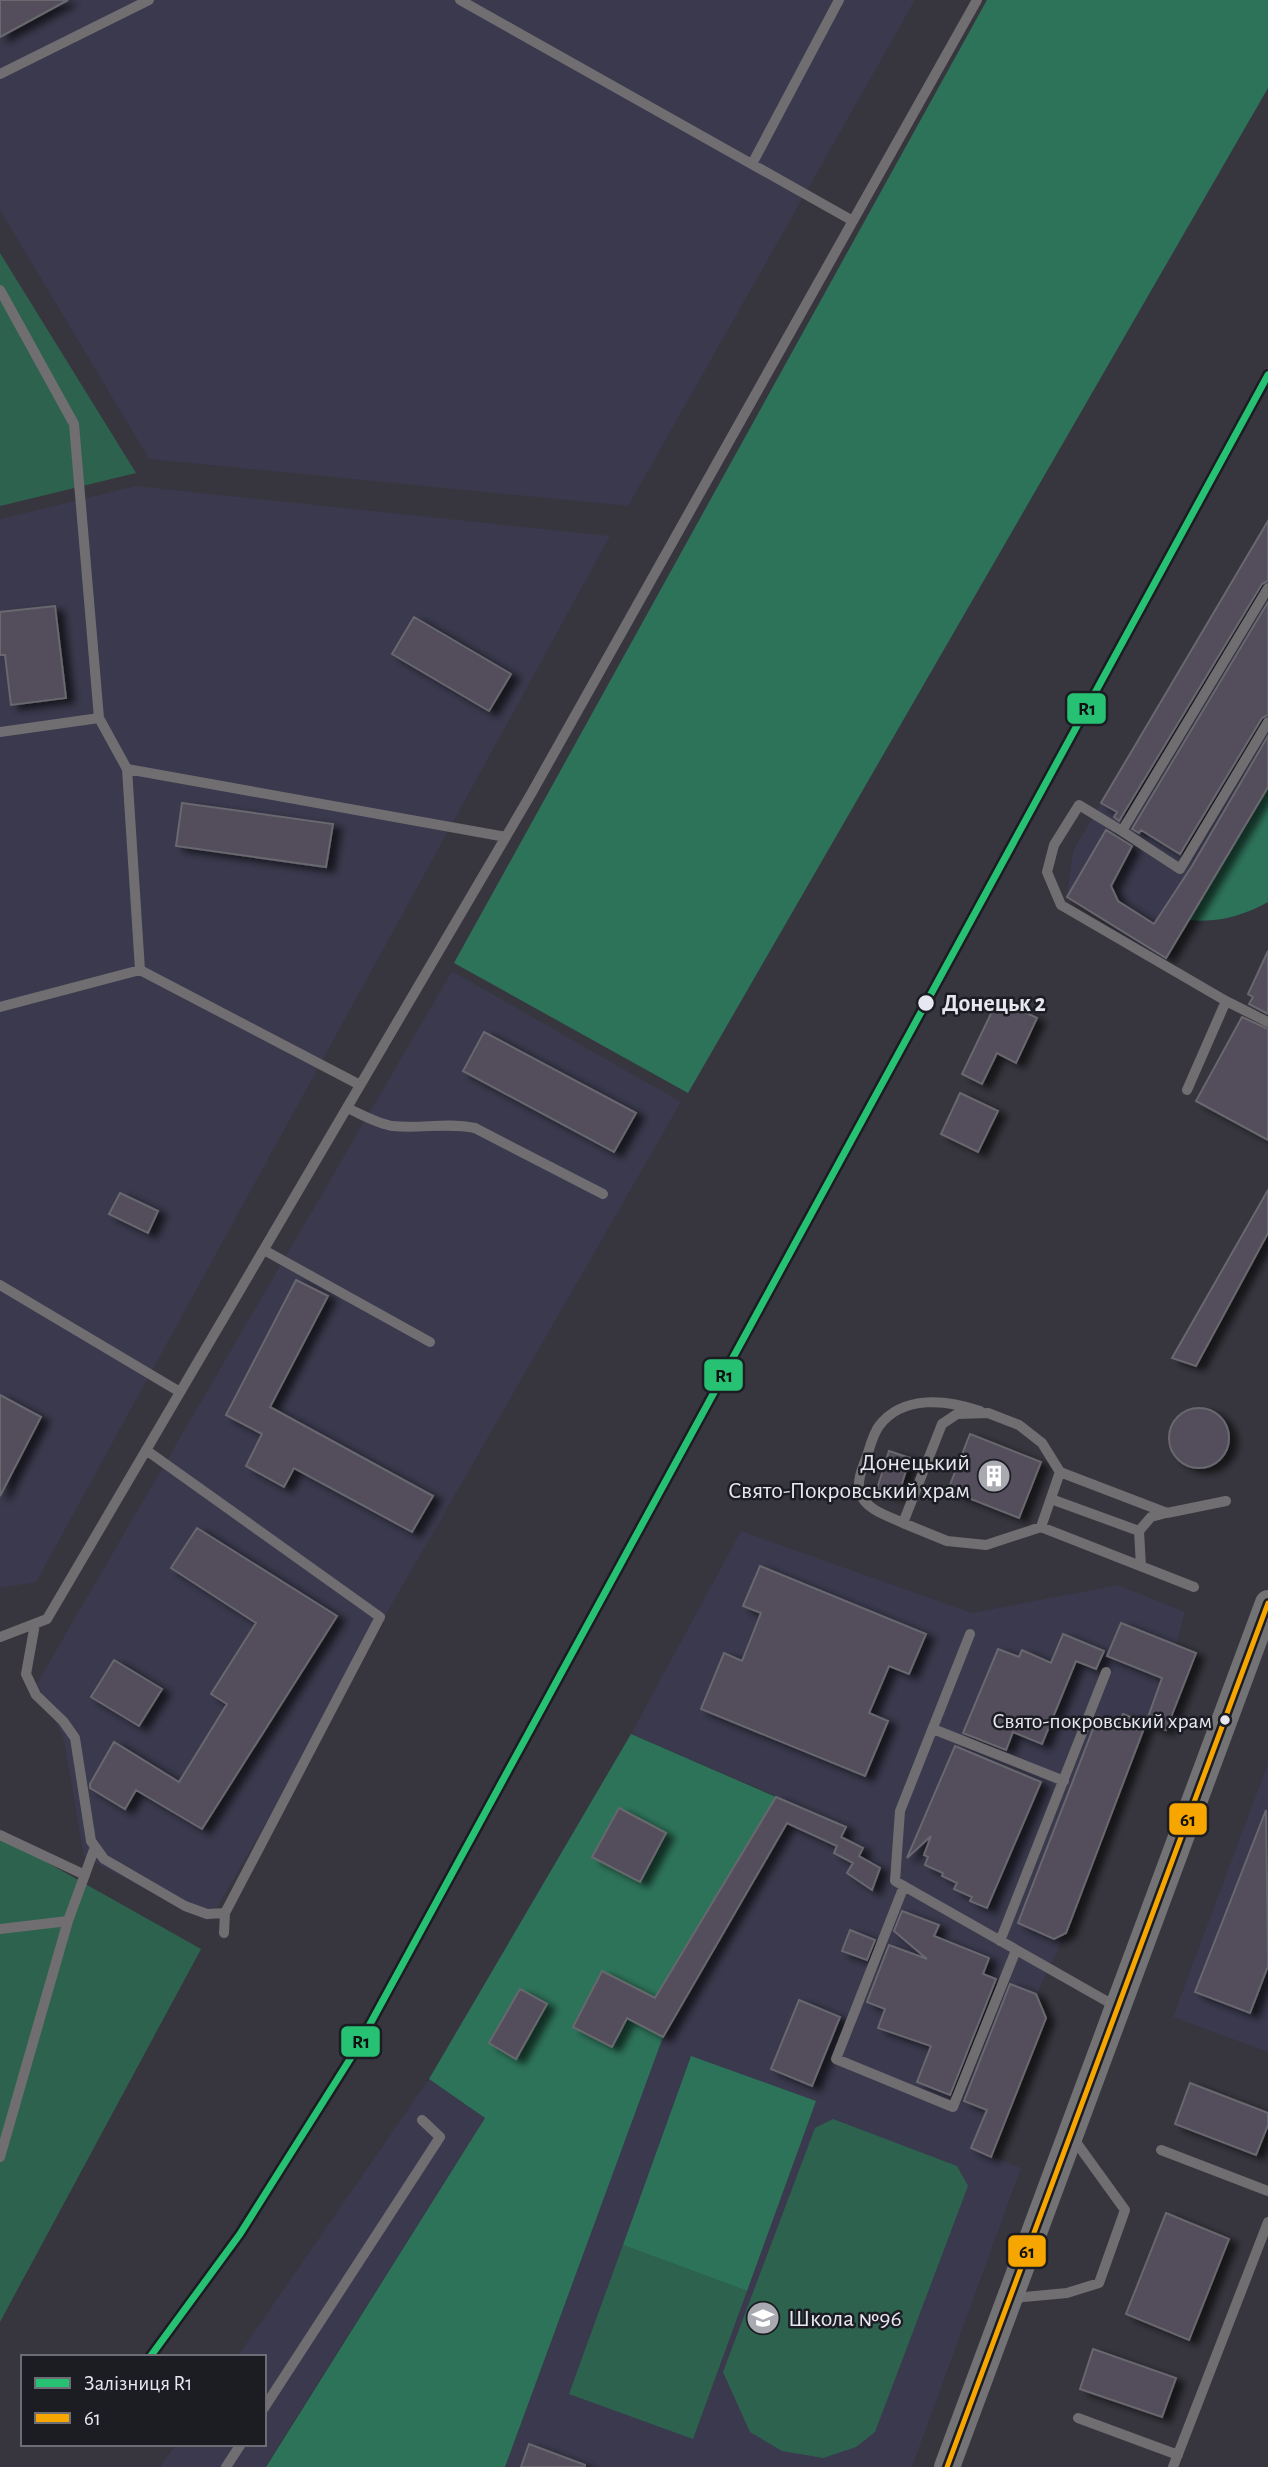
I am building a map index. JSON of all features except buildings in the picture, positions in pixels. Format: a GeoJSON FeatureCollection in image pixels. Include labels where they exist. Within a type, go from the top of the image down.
{"type":"FeatureCollection","features":[{"type":"Feature","properties":{"kind":"main road"},"geometry":{"type":"LineString","coordinates":[[947,2467],[1117,2007],[1265,1618]]}},
{"type":"Feature","properties":{"kind":"lane"},"geometry":{"type":"LineString","coordinates":[[0,74],[149,0]]}},
{"type":"Feature","properties":{"kind":"lane"},"geometry":{"type":"LineString","coordinates":[[460,0],[853,221]]}},
{"type":"Feature","properties":{"kind":"lane"},"geometry":{"type":"LineString","coordinates":[[752,164],[839,0]]}},
{"type":"Feature","properties":{"kind":"lane"},"geometry":{"type":"LineString","coordinates":[[0,1637],[47,1619],[506,837],[977,0]]}},
{"type":"Feature","properties":{"kind":"lane"},"geometry":{"type":"LineString","coordinates":[[0,290],[74,424],[99,718],[127,769],[140,970]]}},
{"type":"Feature","properties":{"kind":"lane"},"geometry":{"type":"LineString","coordinates":[[1122,831],[1268,588]]}},
{"type":"Feature","properties":{"kind":"lane"},"geometry":{"type":"LineString","coordinates":[[0,732],[99,718]]}},
{"type":"Feature","properties":{"kind":"lane"},"geometry":{"type":"LineString","coordinates":[[1268,722],[1180,869],[1079,805],[1054,845],[1047,872],[1061,905],[1268,1023]]}},
{"type":"Feature","properties":{"kind":"lane"},"geometry":{"type":"LineString","coordinates":[[127,769],[506,837]]}},
{"type":"Feature","properties":{"kind":"lane"},"geometry":{"type":"LineString","coordinates":[[0,1007],[140,970],[360,1085]]}},
{"type":"Feature","properties":{"kind":"lane"},"geometry":{"type":"LineString","coordinates":[[1187,1090],[1226,1001]]}},
{"type":"Feature","properties":{"kind":"lane"},"geometry":{"type":"LineString","coordinates":[[347,1108],[390,1126],[426,1127],[454,1124],[475,1128],[603,1194]]}},
{"type":"Feature","properties":{"kind":"lane"},"geometry":{"type":"LineString","coordinates":[[264,1250],[430,1342]]}},
{"type":"Feature","properties":{"kind":"lane"},"geometry":{"type":"LineString","coordinates":[[0,1285],[180,1392]]}},
{"type":"Feature","properties":{"kind":"lane"},"geometry":{"type":"LineString","coordinates":[[1167,1513],[1060,1472],[1042,1443],[1019,1426],[951,1402],[929,1401],[895,1413],[879,1427],[860,1472],[859,1492],[869,1506],[947,1541],[986,1545],[1041,1527],[1194,1587]]}},
{"type":"Feature","properties":{"kind":"lane"},"geometry":{"type":"LineString","coordinates":[[903,1523],[942,1424],[957,1414],[988,1413]]}},
{"type":"Feature","properties":{"kind":"lane"},"geometry":{"type":"LineString","coordinates":[[146,1450],[380,1617],[225,1913],[224,1933]]}},
{"type":"Feature","properties":{"kind":"lane"},"geometry":{"type":"LineString","coordinates":[[1041,1527],[1060,1472]]}},
{"type":"Feature","properties":{"kind":"lane"},"geometry":{"type":"LineString","coordinates":[[1051,1499],[1139,1531]]}},
{"type":"Feature","properties":{"kind":"lane"},"geometry":{"type":"LineString","coordinates":[[1141,1566],[1139,1531],[1151,1517],[1226,1500]]}},
{"type":"Feature","properties":{"kind":"lane"},"geometry":{"type":"LineString","coordinates":[[35,1624],[26,1674],[36,1695],[63,1721],[75,1738],[85,1814],[95,1847],[104,1859],[185,1906],[207,1914],[225,1913]]}},
{"type":"Feature","properties":{"kind":"lane"},"geometry":{"type":"LineString","coordinates":[[970,1634],[900,1811],[895,1881],[1117,2007]]}},
{"type":"Feature","properties":{"kind":"lane"},"geometry":{"type":"LineString","coordinates":[[1000,1941],[1106,1672]]}},
{"type":"Feature","properties":{"kind":"lane"},"geometry":{"type":"LineString","coordinates":[[933,1729],[1063,1781]]}},
{"type":"Feature","properties":{"kind":"lane"},"geometry":{"type":"LineString","coordinates":[[0,1835],[85,1875]]}},
{"type":"Feature","properties":{"kind":"lane"},"geometry":{"type":"LineString","coordinates":[[0,2157],[68,1921],[95,1847]]}},
{"type":"Feature","properties":{"kind":"lane"},"geometry":{"type":"LineString","coordinates":[[904,1886],[836,2059],[953,2107],[1016,1950]]}},
{"type":"Feature","properties":{"kind":"lane"},"geometry":{"type":"LineString","coordinates":[[0,1929],[68,1921]]}},
{"type":"Feature","properties":{"kind":"lane"},"geometry":{"type":"LineString","coordinates":[[266,2405],[440,2137],[422,2120]]}},
{"type":"Feature","properties":{"kind":"lane"},"geometry":{"type":"LineString","coordinates":[[1009,2298],[1067,2293],[1099,2283],[1125,2210],[1070,2134]]}},
{"type":"Feature","properties":{"kind":"lane"},"geometry":{"type":"LineString","coordinates":[[1161,2150],[1268,2191]]}},
{"type":"Feature","properties":{"kind":"lane"},"geometry":{"type":"LineString","coordinates":[[1173,2467],[1268,2222]]}},
{"type":"Feature","properties":{"kind":"lane"},"geometry":{"type":"LineString","coordinates":[[1079,2418],[1178,2455]]}},
{"type":"Feature","properties":{"kind":"lane"},"geometry":{"type":"LineString","coordinates":[[226,2467],[240,2446]]}},
{"type":"Feature","properties":{"kind":"shaded area"},"geometry":{"type":"Polygon","coordinates":[[[0,0],[915,0],[628,506],[149,459],[0,210],[0,0]]]}},
{"type":"Feature","properties":{"kind":"shaded area"},"geometry":{"type":"Polygon","coordinates":[[[136,486],[610,536],[36,1582],[0,1588],[0,519],[136,486]]]}},
{"type":"Feature","properties":{"kind":"shaded area"},"geometry":{"type":"Polygon","coordinates":[[[1268,521],[1268,787],[1164,961],[1067,897],[1073,851],[1268,521]]]}},
{"type":"Feature","properties":{"kind":"shaded area"},"geometry":{"type":"Polygon","coordinates":[[[452,971],[681,1102],[209,1922],[84,1857],[64,1740],[37,1683],[452,971]]]}},
{"type":"Feature","properties":{"kind":"shaded area"},"geometry":{"type":"Polygon","coordinates":[[[741,1531],[972,1613],[1118,1585],[1185,1612],[1176,1645],[1196,1653],[1166,1730],[1145,1723],[1066,1933],[1037,1993],[1046,2018],[991,2156],[1021,2168],[912,2467],[505,2467],[662,2037],[640,2025],[776,1796],[631,1734],[741,1531]]]}},
{"type":"Feature","properties":{"kind":"shaded area"},"geometry":{"type":"Polygon","coordinates":[[[1268,1763],[1268,2052],[1173,2017],[1268,1763]]]}},
{"type":"Feature","properties":{"kind":"shaded area"},"geometry":{"type":"Polygon","coordinates":[[[429,2079],[485,2118],[265,2467],[160,2467],[175,2446],[266,2446],[266,2355],[238,2355],[429,2079]]]}},
{"type":"Feature","properties":{"kind":"green space"},"geometry":{"type":"Polygon","coordinates":[[[987,0],[1268,0],[1268,88],[688,1093],[454,963],[987,0]]]}},
{"type":"Feature","properties":{"kind":"green space"},"geometry":{"type":"Polygon","coordinates":[[[0,253],[136,473],[0,506],[0,253]]]}},
{"type":"Feature","properties":{"kind":"green space"},"geometry":{"type":"Polygon","coordinates":[[[1268,787],[1268,902],[1230,917],[1189,920],[1268,787]]]}},
{"type":"Feature","properties":{"kind":"green space"},"geometry":{"type":"Polygon","coordinates":[[[631,1734],[776,1797],[640,2024],[663,2037],[505,2467],[266,2467],[485,2118],[429,2079],[631,1734]]]}},
{"type":"Feature","properties":{"kind":"green space"},"geometry":{"type":"Polygon","coordinates":[[[0,1836],[201,1949],[0,2322],[0,1836]]]}},
{"type":"Feature","properties":{"kind":"green space"},"geometry":{"type":"Polygon","coordinates":[[[691,2056],[816,2101],[747,2291],[623,2245],[691,2056]]]}},
{"type":"Feature","properties":{"kind":"green space"},"geometry":{"type":"Polygon","coordinates":[[[833,2119],[957,2166],[968,2186],[875,2432],[856,2447],[823,2458],[782,2451],[750,2432],[723,2372],[815,2128],[833,2119]]]}},
{"type":"Feature","properties":{"kind":"green space"},"geometry":{"type":"Polygon","coordinates":[[[623,2245],[747,2291],[693,2439],[569,2394],[623,2245]]]}},
{"type":"Feature","properties":{"kind":"rail line","name":"R1"},"geometry":{"type":"LineString","coordinates":[[151,2355],[240,2234],[357,2048],[1268,375]]}},
{"type":"Feature","properties":{"kind":"transit line","name":"61"},"geometry":{"type":"LineString","coordinates":[[947,2467],[1268,1603]]}},
{"type":"Feature","properties":{"kind":"place","name":"Донецьк 2"},"geometry":{"type":"Point","coordinates":[926,1003]}},
{"type":"Feature","properties":{"kind":"place","name":"Донецький Свято-Покровський храм"},"geometry":{"type":"Point","coordinates":[994,1476]}},
{"type":"Feature","properties":{"kind":"place","name":"Свято-покровський храм"},"geometry":{"type":"Point","coordinates":[1225,1720]}},
{"type":"Feature","properties":{"kind":"place","name":"Школа №96"},"geometry":{"type":"Point","coordinates":[763,2318]}}]}
